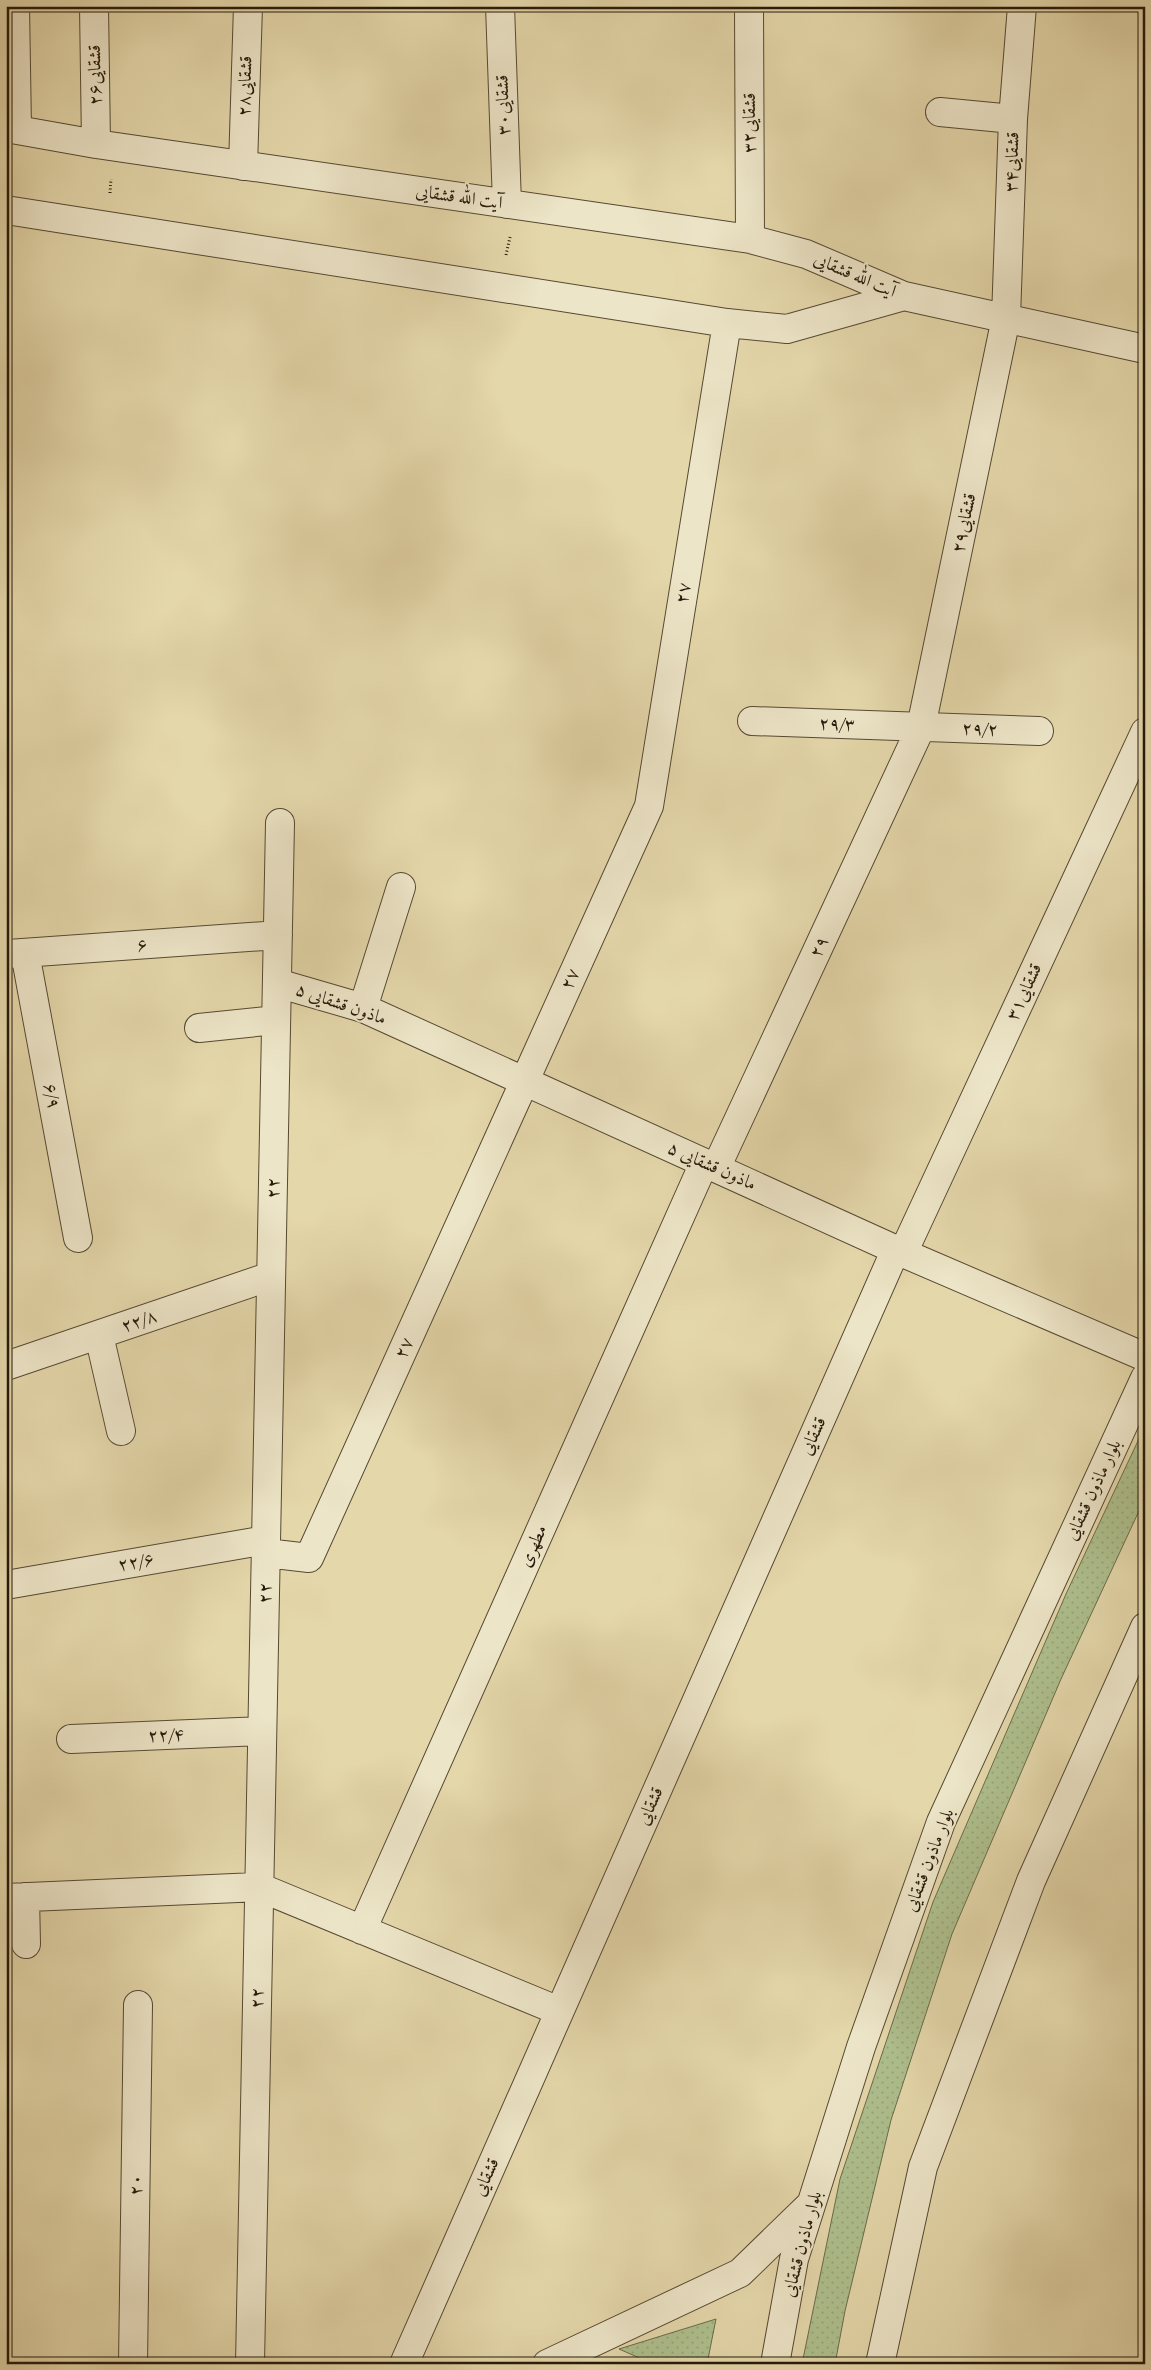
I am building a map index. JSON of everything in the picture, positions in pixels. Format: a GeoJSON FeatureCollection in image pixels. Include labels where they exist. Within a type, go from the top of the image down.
{"type":"FeatureCollection","features":[{"type":"Feature","properties":{"kind":"street"},"geometry":{"type":"LineString","coordinates":[[11,128],[15,6]]}},
{"type":"Feature","properties":{"kind":"street","name":"قشقایی۲۶"},"geometry":{"type":"LineString","coordinates":[[94,6],[105,146]]}},
{"type":"Feature","properties":{"kind":"street","name":"قشقایی۲۸"},"geometry":{"type":"LineString","coordinates":[[243,166],[248,6]]}},
{"type":"Feature","properties":{"kind":"street","name":"قشقایی۳۰"},"geometry":{"type":"LineString","coordinates":[[500,6],[512,204]]}},
{"type":"Feature","properties":{"kind":"street","name":"قشقایی۳۲"},"geometry":{"type":"LineString","coordinates":[[749,6],[750,239]]}},
{"type":"Feature","properties":{"kind":"street","name":"قشقایی۳۴"},"geometry":{"type":"LineString","coordinates":[[1006,318],[1013,119],[1022,6]]}},
{"type":"Feature","properties":{"kind":"street"},"geometry":{"type":"LineString","coordinates":[[940,112],[1013,119]]}},
{"type":"Feature","properties":{"kind":"street","name":"آیت الله قشقایی"},"geometry":{"type":"LineString","coordinates":[[11,128],[105,146],[750,239],[806,254],[904,296],[1145,348]]}},
{"type":"Feature","properties":{"kind":"street","name":"آیت الله قشقایی"},"geometry":{"type":"LineString","coordinates":[[6,210],[727,323],[787,329],[904,296]]}},
{"type":"Feature","properties":{"kind":"street","name":"قشقایی۲۹"},"geometry":{"type":"LineString","coordinates":[[922,727],[1006,318]]}},
{"type":"Feature","properties":{"kind":"street","name":"۲۷"},"geometry":{"type":"LineString","coordinates":[[266,1547],[309,1558],[649,806],[727,323]]}},
{"type":"Feature","properties":{"kind":"street","name":"۲۹/۳"},"geometry":{"type":"LineString","coordinates":[[752,721],[922,727]]}},
{"type":"Feature","properties":{"kind":"street","name":"۲۹/۲"},"geometry":{"type":"LineString","coordinates":[[922,727],[1038,732]]}},
{"type":"Feature","properties":{"kind":"street","name":"۲۹"},"geometry":{"type":"LineString","coordinates":[[710,1165],[922,727]]}},
{"type":"Feature","properties":{"kind":"street","name":"۳۱قشقایی"},"geometry":{"type":"LineString","coordinates":[[900,1251],[1145,732]]}},
{"type":"Feature","properties":{"kind":"street","name":"۲۲"},"geometry":{"type":"LineString","coordinates":[[250,2364],[280,823]]}},
{"type":"Feature","properties":{"kind":"street"},"geometry":{"type":"LineString","coordinates":[[363,1008],[401,887]]}},
{"type":"Feature","properties":{"kind":"street","name":"۶"},"geometry":{"type":"LineString","coordinates":[[16,954],[278,936]]}},
{"type":"Feature","properties":{"kind":"street","name":"۶/۹"},"geometry":{"type":"LineString","coordinates":[[16,954],[78,1238]]}},
{"type":"Feature","properties":{"kind":"street","name":"ماذون قشقایی ۵"},"geometry":{"type":"LineString","coordinates":[[277,983],[363,1008],[900,1251],[1145,1357]]}},
{"type":"Feature","properties":{"kind":"street"},"geometry":{"type":"LineString","coordinates":[[199,1028],[276,1020]]}},
{"type":"Feature","properties":{"kind":"street","name":"مطهری"},"geometry":{"type":"LineString","coordinates":[[362,1930],[710,1165]]}},
{"type":"Feature","properties":{"kind":"street","name":"قشقایی"},"geometry":{"type":"LineString","coordinates":[[404,2364],[559,2011],[900,1251]]}},
{"type":"Feature","properties":{"kind":"street","name":"۲۲/۸"},"geometry":{"type":"LineString","coordinates":[[6,1366],[271,1276]]}},
{"type":"Feature","properties":{"kind":"street"},"geometry":{"type":"LineString","coordinates":[[99,1335],[121,1431]]}},
{"type":"Feature","properties":{"kind":"street","name":"بلوار ماذون قشقایی"},"geometry":{"type":"LineString","coordinates":[[775,2364],[794,2259],[861,2046],[941,1822],[1145,1378]]}},
{"type":"Feature","properties":{"kind":"street","name":"۲۲/۶"},"geometry":{"type":"LineString","coordinates":[[6,1584],[266,1547]]}},
{"type":"Feature","properties":{"kind":"street"},"geometry":{"type":"LineString","coordinates":[[880,2364],[923,2167],[1031,1881],[1145,1627]]}},
{"type":"Feature","properties":{"kind":"street","name":"۲۲/۴"},"geometry":{"type":"LineString","coordinates":[[71,1739],[262,1731]]}},
{"type":"Feature","properties":{"kind":"street"},"geometry":{"type":"LineString","coordinates":[[26,1944],[16,1897],[259,1887],[559,2011]]}},
{"type":"Feature","properties":{"kind":"street","name":"۲۰"},"geometry":{"type":"LineString","coordinates":[[133,2364],[138,2006]]}},
{"type":"Feature","properties":{"kind":"street"},"geometry":{"type":"LineString","coordinates":[[547,2364],[740,2273],[812,2204]]}},
{"type":"Feature","properties":{"kind":"path"},"geometry":{"type":"LineString","coordinates":[[105,146],[107,226]]}},
{"type":"Feature","properties":{"kind":"path"},"geometry":{"type":"LineString","coordinates":[[498,287],[512,204]]}},
{"type":"Feature","properties":{"kind":"green space"},"geometry":{"type":"Polygon","coordinates":[[[1145,1426],[1145,1498],[1061,1679],[952,1934],[891,2120],[845,2311],[835,2364],[802,2364],[840,2179],[933,1902],[1066,1594],[1145,1426]]]}},
{"type":"Feature","properties":{"kind":"green space"},"geometry":{"type":"Polygon","coordinates":[[[716,2319],[707,2364],[653,2364],[619,2349],[716,2319]]]}}]}
